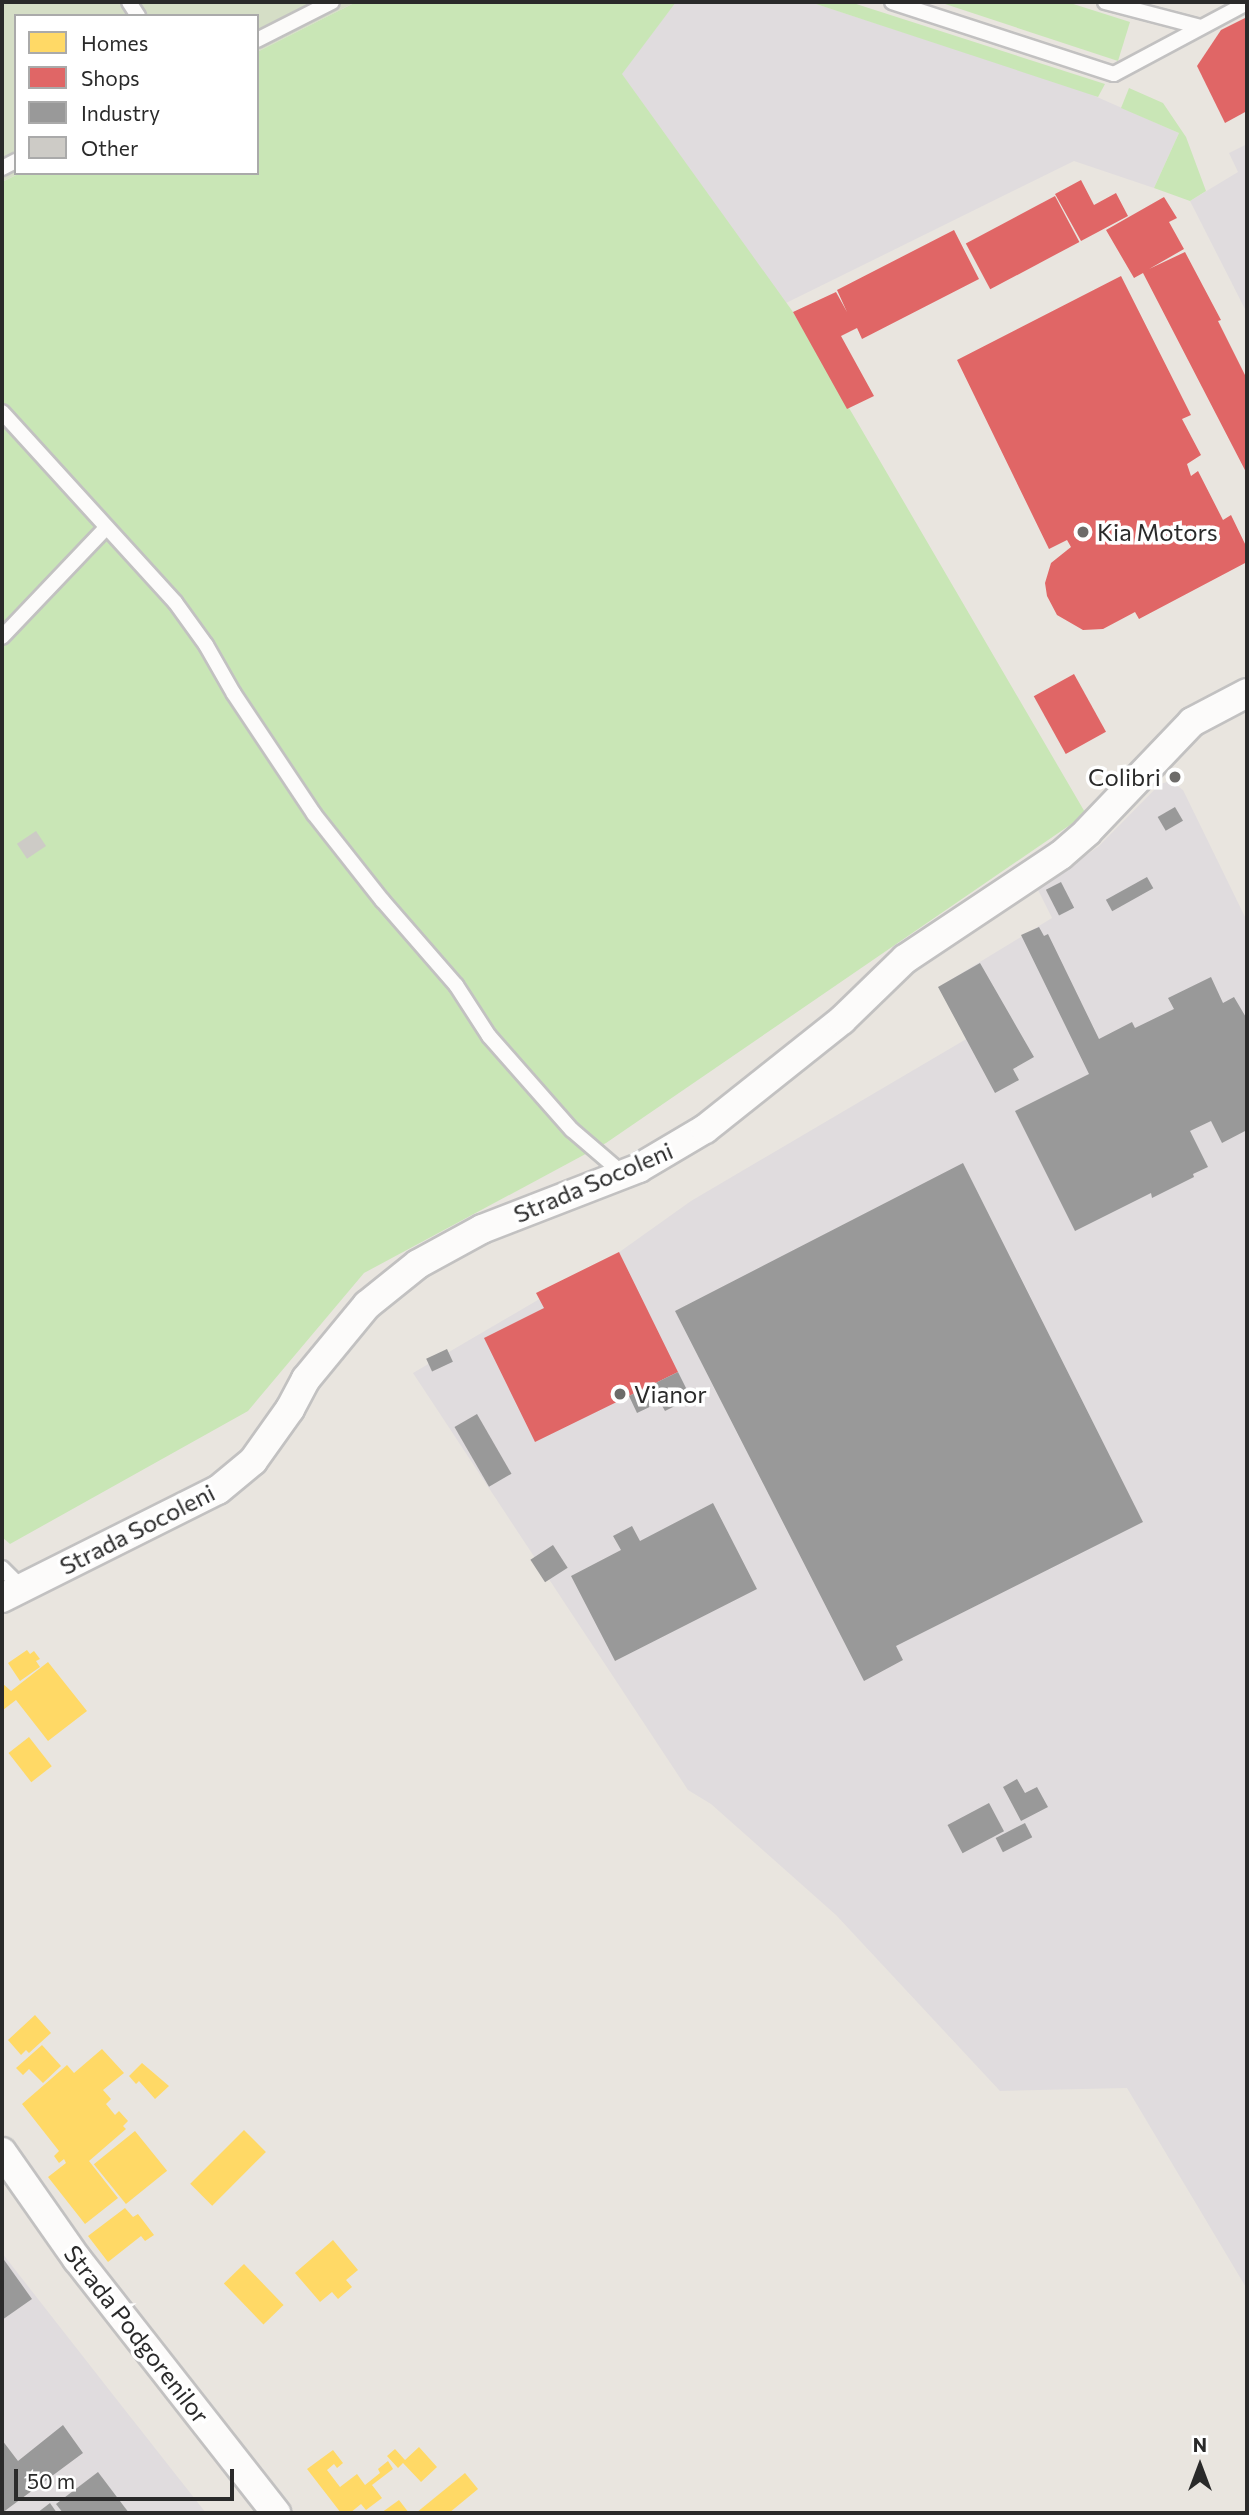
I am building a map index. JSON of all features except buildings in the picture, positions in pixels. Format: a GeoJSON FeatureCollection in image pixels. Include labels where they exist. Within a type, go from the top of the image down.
{"type":"FeatureCollection","features":[{"type":"Feature","properties":{"kind":"street","name":"Strada Socoleni"},"geometry":{"type":"LineString","coordinates":[[12,1593],[218,1490],[253,1461],[290,1409],[306,1379],[367,1304],[418,1264],[482,1229],[622,1174],[672,1150],[739,1104],[842,1020],[905,959],[1060,855],[1192,722],[1247,693]]}},
{"type":"Feature","properties":{"kind":"street","name":"Strada Podgorenilor"},"geometry":{"type":"LineString","coordinates":[[2,2152],[77,2259],[276,2513]]}},
{"type":"Feature","properties":{"kind":"lane"},"geometry":{"type":"LineString","coordinates":[[259,39],[332,2]]}},
{"type":"Feature","properties":{"kind":"lane"},"geometry":{"type":"LineString","coordinates":[[892,2],[1114,74],[1247,3]]}},
{"type":"Feature","properties":{"kind":"lane"},"geometry":{"type":"LineString","coordinates":[[1105,2],[1200,27]]}},
{"type":"Feature","properties":{"kind":"lane"},"geometry":{"type":"LineString","coordinates":[[2,412],[105,529],[175,602],[206,645],[234,694],[314,814],[382,900],[456,985],[489,1036],[572,1130],[622,1174]]}},
{"type":"Feature","properties":{"kind":"lane"},"geometry":{"type":"LineString","coordinates":[[2,637],[105,529]]}},
{"type":"Feature","properties":{"kind":"lane"},"geometry":{"type":"LineString","coordinates":[[2,1568],[12,1593]]}},
{"type":"Feature","properties":{"kind":"shaded area"},"geometry":{"type":"Polygon","coordinates":[[[676,2],[810,2],[1081,90],[1179,133],[1154,188],[1074,161],[786,303],[621,73],[676,2]]]}},
{"type":"Feature","properties":{"kind":"shaded area"},"geometry":{"type":"Polygon","coordinates":[[[1247,144],[1247,313],[1190,201],[1238,172],[1229,153],[1247,144]]]}},
{"type":"Feature","properties":{"kind":"shaded area"},"geometry":{"type":"Polygon","coordinates":[[[1171,781],[1183,790],[1247,921],[1247,2289],[1127,2088],[1000,2091],[836,1915],[711,1804],[688,1790],[413,1373],[618,1253],[691,1201],[968,1038],[942,985],[1052,918],[1038,890],[1099,846],[1160,784],[1171,781]]]}},
{"type":"Feature","properties":{"kind":"shaded area"},"geometry":{"type":"Polygon","coordinates":[[[2,2253],[110,2391],[206,2513],[2,2513],[2,2253]]]}},
{"type":"Feature","properties":{"kind":"green space"},"geometry":{"type":"Polygon","coordinates":[[[2,2],[356,2],[259,51],[259,14],[14,14],[16,175],[2,182],[2,2]]]}},
{"type":"Feature","properties":{"kind":"green space"},"geometry":{"type":"Polygon","coordinates":[[[356,2],[676,2],[622,74],[793,312],[1086,814],[606,1143],[364,1273],[248,1411],[10,1544],[2,1537],[2,182],[16,175],[259,175],[259,51],[356,2]]]}},
{"type":"Feature","properties":{"kind":"green space"},"geometry":{"type":"Polygon","coordinates":[[[810,2],[850,2],[1105,84],[1098,97],[810,2]]]}},
{"type":"Feature","properties":{"kind":"green space"},"geometry":{"type":"Polygon","coordinates":[[[939,2],[1067,2],[1130,22],[1118,61],[939,2]]]}},
{"type":"Feature","properties":{"kind":"green space"},"geometry":{"type":"Polygon","coordinates":[[[1129,88],[1163,103],[1186,137],[1206,191],[1190,201],[1154,188],[1179,133],[1121,108],[1129,88]]]}},
{"type":"Feature","properties":{"kind":"place","name":"Kia Motors"},"geometry":{"type":"Point","coordinates":[1083,532]}},
{"type":"Feature","properties":{"kind":"place","name":"Colibri"},"geometry":{"type":"Point","coordinates":[1175,777]}},
{"type":"Feature","properties":{"kind":"place","name":"Vianor"},"geometry":{"type":"Point","coordinates":[620,1394]}}]}
